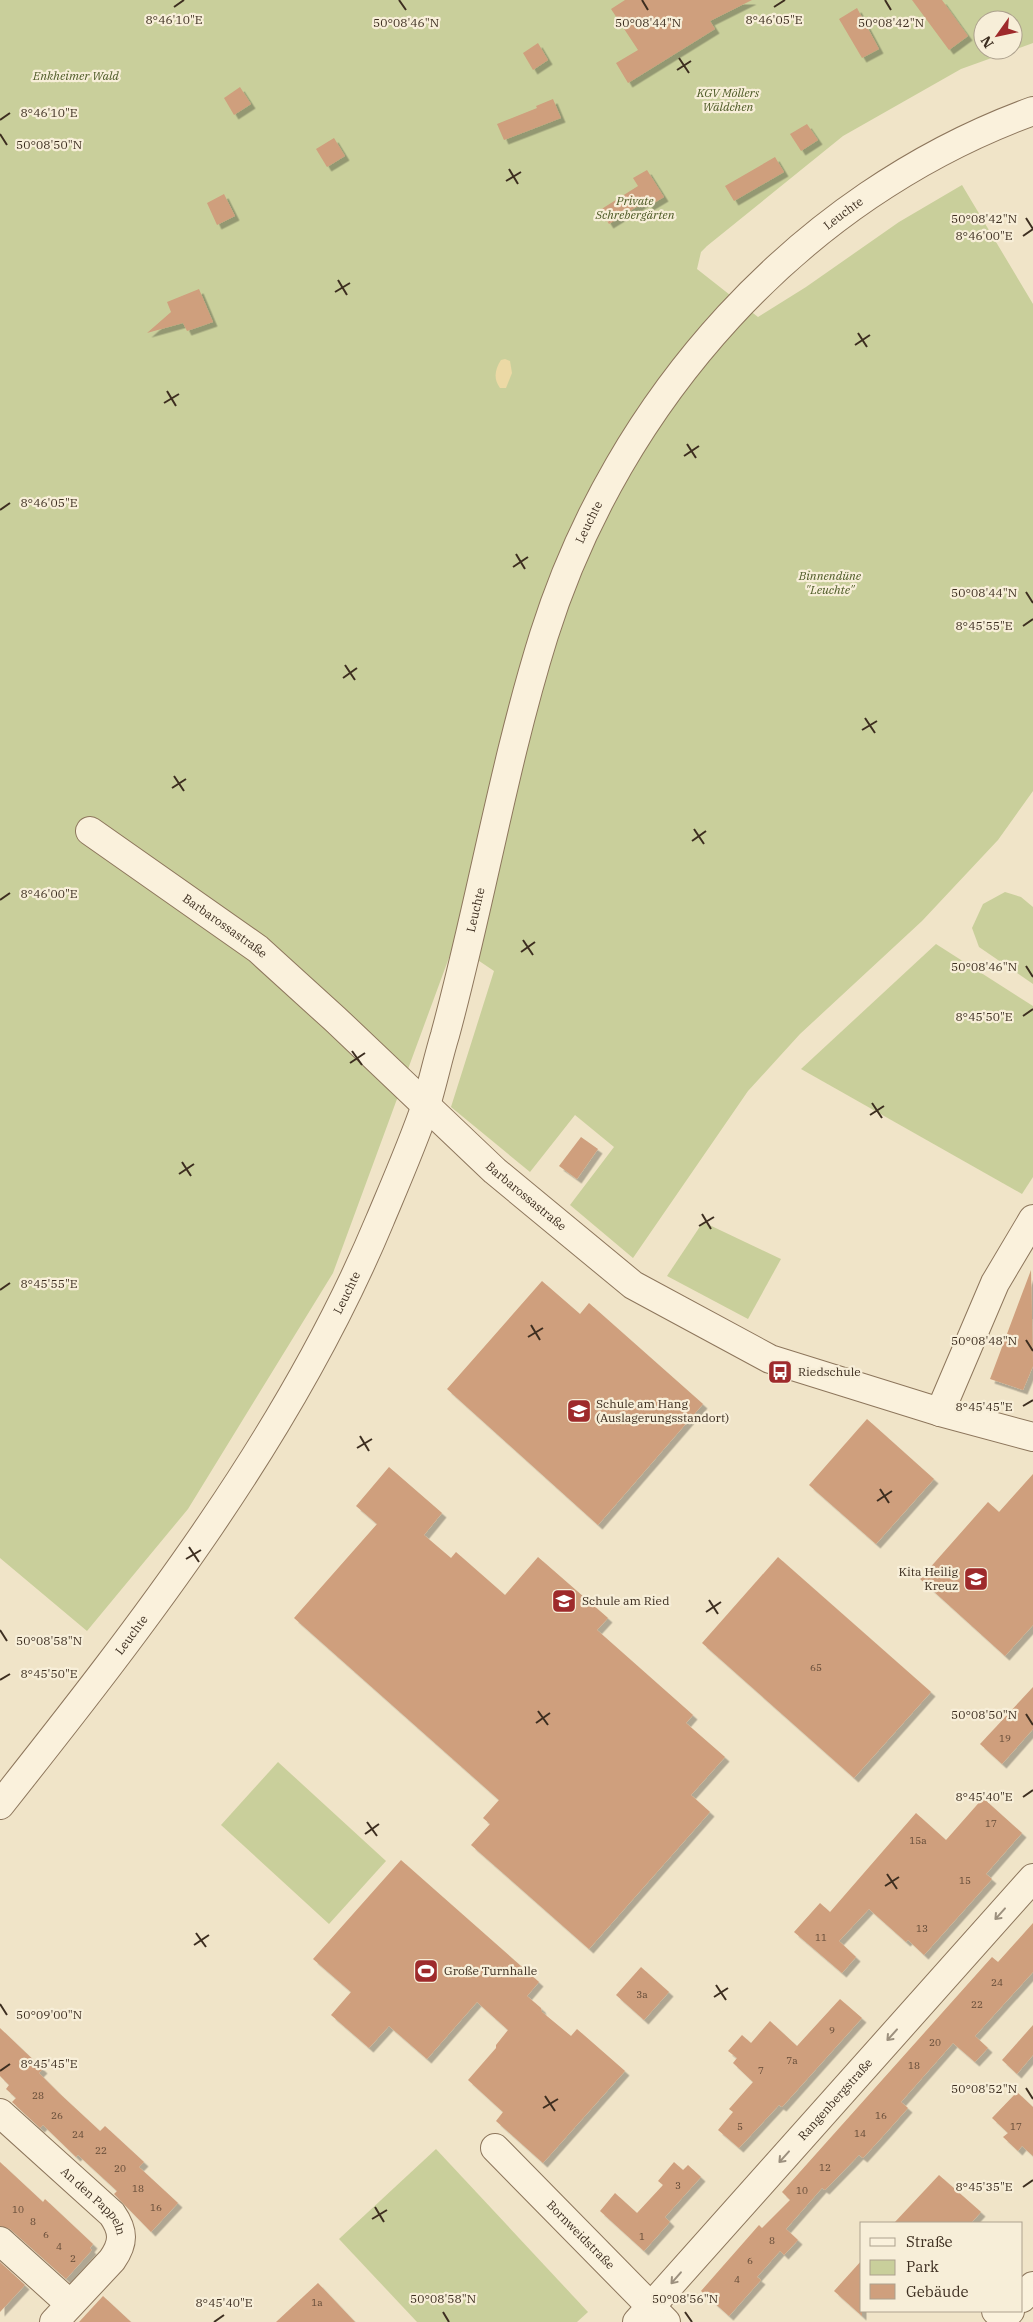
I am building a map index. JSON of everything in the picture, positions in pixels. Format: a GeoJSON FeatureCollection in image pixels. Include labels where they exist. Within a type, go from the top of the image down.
{"type":"FeatureCollection","features":[{"type":"Feature","properties":{"kind":"street","name":"Leuchte"},"geometry":{"type":"LineString","coordinates":[[0,1806],[132,1634],[212,1522],[264,1444],[297,1387],[354,1276],[378,1224],[425,1105],[463,969],[518,731],[544,637],[567,569],[618,465],[666,391],[703,346],[738,306],[806,243],[877,191],[922,164],[974,136],[1033,111]]}},
{"type":"Feature","properties":{"kind":"street","name":"Barbarossastraße"},"geometry":{"type":"LineString","coordinates":[[90,831],[258,949],[494,1172],[633,1285],[770,1359],[940,1412],[1033,1437]]}},
{"type":"Feature","properties":{"kind":"street"},"geometry":{"type":"LineString","coordinates":[[940,1412],[995,1283],[1033,1219]]}},
{"type":"Feature","properties":{"kind":"street","name":"Rangenbergstraße"},"geometry":{"type":"LineString","coordinates":[[651,2317],[1033,1878]]}},
{"type":"Feature","properties":{"kind":"street","name":"An den Pappeln"},"geometry":{"type":"LineString","coordinates":[[0,2113],[112,2214],[121,2231],[122,2241],[120,2249],[62,2313]]}},
{"type":"Feature","properties":{"kind":"street","name":"Bornweidstraße"},"geometry":{"type":"LineString","coordinates":[[495,2148],[651,2317]]}},
{"type":"Feature","properties":{"kind":"street"},"geometry":{"type":"LineString","coordinates":[[0,2241],[62,2313]]}},
{"type":"Feature","properties":{"kind":"street"},"geometry":{"type":"LineString","coordinates":[[1023,2297],[1033,2286]]}},
{"type":"Feature","properties":{"kind":"street"},"geometry":{"type":"LineString","coordinates":[[997,2312],[1004,2318],[1009,2312]]}},
{"type":"Feature","properties":{"kind":"green space"},"geometry":{"type":"Polygon","coordinates":[[[0,0],[1033,0],[1033,43],[1023,47],[1023,10],[973,10],[973,60],[986,60],[961,69],[843,136],[707,246],[701,252],[697,269],[758,317],[806,287],[899,222],[962,185],[1033,304],[1033,791],[998,840],[922,921],[800,1034],[748,1091],[633,1258],[570,1205],[614,1147],[575,1115],[530,1172],[451,1107],[494,971],[454,944],[333,1273],[188,1509],[87,1631],[0,1558],[0,0]]]}},
{"type":"Feature","properties":{"kind":"green space"},"geometry":{"type":"Polygon","coordinates":[[[1005,892],[1021,897],[1033,907],[1033,984],[979,947],[972,928],[983,904],[1005,892]]]}},
{"type":"Feature","properties":{"kind":"green space"},"geometry":{"type":"Polygon","coordinates":[[[936,944],[1033,1006],[1033,1177],[1022,1194],[801,1069],[936,944]]]}},
{"type":"Feature","properties":{"kind":"green space"},"geometry":{"type":"Polygon","coordinates":[[[703,1222],[781,1259],[748,1319],[667,1276],[703,1222]]]}},
{"type":"Feature","properties":{"kind":"green space"},"geometry":{"type":"Polygon","coordinates":[[[278,1762],[386,1861],[329,1924],[221,1825],[278,1762]]]}},
{"type":"Feature","properties":{"kind":"green space"},"geometry":{"type":"Polygon","coordinates":[[[436,2149],[588,2312],[577,2322],[417,2322],[339,2239],[436,2149]]]}},
{"type":"Feature","properties":{"kind":"sand"},"geometry":{"type":"Polygon","coordinates":[[[501,360],[510,361],[512,373],[506,388],[500,388],[496,381],[496,370],[501,360]]]}},
{"type":"Feature","properties":{"kind":"building"},"geometry":{"type":"Polygon","coordinates":[[[625,0],[752,0],[710,21],[715,29],[628,83],[616,63],[638,50],[611,9],[625,0]]]}},
{"type":"Feature","properties":{"kind":"building"},"geometry":{"type":"Polygon","coordinates":[[[912,0],[942,0],[968,36],[949,50],[912,0]]]}},
{"type":"Feature","properties":{"kind":"building"},"geometry":{"type":"Polygon","coordinates":[[[857,8],[879,49],[862,58],[839,19],[857,8]]]}},
{"type":"Feature","properties":{"kind":"building"},"geometry":{"type":"Polygon","coordinates":[[[538,43],[548,60],[533,70],[523,53],[538,43]]]}},
{"type":"Feature","properties":{"kind":"building"},"geometry":{"type":"Polygon","coordinates":[[[240,87],[251,104],[234,115],[224,98],[240,87]]]}},
{"type":"Feature","properties":{"kind":"building"},"geometry":{"type":"Polygon","coordinates":[[[553,99],[561,118],[504,140],[497,124],[537,108],[536,106],[553,99]]]}},
{"type":"Feature","properties":{"kind":"building"},"geometry":{"type":"Polygon","coordinates":[[[807,124],[818,140],[801,151],[790,134],[807,124]]]}},
{"type":"Feature","properties":{"kind":"building"},"geometry":{"type":"Polygon","coordinates":[[[334,138],[345,156],[327,167],[316,149],[334,138]]]}},
{"type":"Feature","properties":{"kind":"building"},"geometry":{"type":"Polygon","coordinates":[[[775,157],[784,172],[734,201],[725,186],[775,157]]]}},
{"type":"Feature","properties":{"kind":"building"},"geometry":{"type":"Polygon","coordinates":[[[647,170],[664,197],[649,206],[646,201],[609,224],[600,210],[638,186],[633,178],[647,170]]]}},
{"type":"Feature","properties":{"kind":"building"},"geometry":{"type":"Polygon","coordinates":[[[224,194],[235,216],[217,225],[207,203],[224,194]]]}},
{"type":"Feature","properties":{"kind":"building"},"geometry":{"type":"Polygon","coordinates":[[[199,289],[213,322],[187,331],[183,323],[147,333],[171,312],[167,302],[199,289]]]}},
{"type":"Feature","properties":{"kind":"building"},"geometry":{"type":"Polygon","coordinates":[[[581,1137],[598,1149],[577,1179],[559,1166],[581,1137]]]}},
{"type":"Feature","properties":{"kind":"building"},"geometry":{"type":"Polygon","coordinates":[[[1031,1270],[1033,1366],[1023,1390],[990,1379],[1031,1270]]]}},
{"type":"Feature","properties":{"kind":"building"},"geometry":{"type":"Polygon","coordinates":[[[542,1281],[580,1314],[589,1303],[703,1404],[598,1525],[447,1389],[542,1281]]]}},
{"type":"Feature","properties":{"kind":"building"},"geometry":{"type":"Polygon","coordinates":[[[867,1419],[934,1479],[876,1544],[809,1485],[867,1419]]]}},
{"type":"Feature","properties":{"kind":"building"},"geometry":{"type":"Polygon","coordinates":[[[389,1467],[442,1513],[424,1535],[451,1558],[456,1552],[505,1595],[538,1557],[608,1618],[597,1630],[693,1715],[686,1723],[725,1757],[691,1795],[710,1812],[589,1949],[471,1845],[490,1824],[483,1818],[499,1800],[294,1618],[377,1524],[356,1506],[389,1467]]]}},
{"type":"Feature","properties":{"kind":"building","name":"Kita Heilig Kreuz"},"geometry":{"type":"Polygon","coordinates":[[[1033,1474],[1033,1625],[1005,1656],[920,1579],[988,1502],[999,1512],[1033,1474]]]}},
{"type":"Feature","properties":{"kind":"building"},"geometry":{"type":"Polygon","coordinates":[[[778,1557],[931,1692],[854,1778],[702,1643],[778,1557]]]}},
{"type":"Feature","properties":{"kind":"building"},"geometry":{"type":"Polygon","coordinates":[[[1033,1687],[1033,1729],[1002,1764],[980,1744],[1033,1687]]]}},
{"type":"Feature","properties":{"kind":"building"},"geometry":{"type":"Polygon","coordinates":[[[983,1798],[1022,1833],[986,1874],[992,1879],[924,1955],[908,1940],[906,1942],[869,1909],[839,1941],[856,1957],[842,1973],[794,1932],[820,1903],[830,1912],[916,1813],[946,1840],[983,1798]]]}},
{"type":"Feature","properties":{"kind":"building","name":"Große Turnhalle"},"geometry":{"type":"Polygon","coordinates":[[[401,1860],[539,1982],[527,1996],[541,2008],[542,2012],[571,2036],[577,2029],[625,2071],[543,2163],[496,2121],[503,2112],[468,2080],[496,2048],[496,2045],[508,2030],[477,2002],[427,2059],[389,2026],[369,2048],[331,2015],[351,1992],[313,1959],[401,1860]]]}},
{"type":"Feature","properties":{"kind":"building"},"geometry":{"type":"Polygon","coordinates":[[[1033,1923],[1033,1972],[975,2036],[988,2048],[975,2062],[953,2043],[901,2102],[908,2108],[884,2135],[863,2158],[859,2155],[825,2190],[822,2188],[786,2229],[798,2240],[784,2255],[780,2251],[757,2277],[761,2280],[729,2316],[701,2291],[759,2225],[762,2228],[790,2200],[782,2192],[992,1957],[998,1962],[1033,1923]]]}},
{"type":"Feature","properties":{"kind":"building"},"geometry":{"type":"Polygon","coordinates":[[[641,1967],[669,1992],[644,2020],[616,1995],[641,1967]]]}},
{"type":"Feature","properties":{"kind":"building"},"geometry":{"type":"Polygon","coordinates":[[[840,1999],[862,2018],[782,2107],[779,2105],[739,2148],[718,2130],[733,2112],[729,2109],[753,2082],[733,2063],[737,2058],[728,2051],[742,2035],[751,2043],[770,2021],[797,2046],[840,1999]]]}},
{"type":"Feature","properties":{"kind":"building"},"geometry":{"type":"Polygon","coordinates":[[[1033,2025],[1033,2055],[1017,2074],[1002,2060],[1033,2025]]]}},
{"type":"Feature","properties":{"kind":"building"},"geometry":{"type":"Polygon","coordinates":[[[0,2028],[43,2069],[39,2073],[59,2093],[100,2131],[105,2126],[144,2162],[139,2167],[178,2203],[151,2232],[114,2194],[117,2191],[78,2155],[76,2157],[43,2125],[40,2128],[12,2102],[16,2098],[6,2089],[9,2085],[0,2076],[0,2028]]]}},
{"type":"Feature","properties":{"kind":"building"},"geometry":{"type":"Polygon","coordinates":[[[1017,2092],[1033,2107],[1033,2156],[1022,2146],[1018,2151],[1003,2137],[1008,2133],[992,2118],[1017,2092]]]}},
{"type":"Feature","properties":{"kind":"building"},"geometry":{"type":"Polygon","coordinates":[[[0,2162],[43,2202],[45,2199],[93,2244],[90,2248],[92,2250],[66,2279],[10,2229],[0,2226],[0,2162]]]}},
{"type":"Feature","properties":{"kind":"building"},"geometry":{"type":"Polygon","coordinates":[[[674,2162],[683,2170],[688,2165],[701,2177],[665,2217],[670,2222],[644,2251],[600,2211],[615,2193],[637,2213],[663,2185],[658,2181],[674,2162]]]}},
{"type":"Feature","properties":{"kind":"building"},"geometry":{"type":"Polygon","coordinates":[[[939,2175],[981,2212],[972,2222],[895,2222],[939,2175]]]}},
{"type":"Feature","properties":{"kind":"building"},"geometry":{"type":"Polygon","coordinates":[[[0,2262],[25,2285],[0,2312],[0,2262]]]}},
{"type":"Feature","properties":{"kind":"building"},"geometry":{"type":"Polygon","coordinates":[[[860,2262],[860,2312],[862,2312],[862,2316],[834,2291],[860,2262]]]}},
{"type":"Feature","properties":{"kind":"building"},"geometry":{"type":"Polygon","coordinates":[[[318,2283],[355,2322],[276,2322],[318,2283]]]}},
{"type":"Feature","properties":{"kind":"building"},"geometry":{"type":"Polygon","coordinates":[[[103,2296],[131,2322],[79,2322],[103,2296]]]}},
{"type":"Feature","properties":{"kind":"place","name":"Riedschule"},"geometry":{"type":"Point","coordinates":[780,1372]}},
{"type":"Feature","properties":{"kind":"place","name":"Schule am Hang (Auslagerungsstandort)"},"geometry":{"type":"Point","coordinates":[579,1411]}},
{"type":"Feature","properties":{"kind":"place","name":"Kita Heilig Kreuz"},"geometry":{"type":"Point","coordinates":[976,1579]}},
{"type":"Feature","properties":{"kind":"place","name":"Schule am Ried"},"geometry":{"type":"Point","coordinates":[564,1601]}},
{"type":"Feature","properties":{"kind":"place","name":"Große Turnhalle"},"geometry":{"type":"Point","coordinates":[426,1971]}},
{"type":"Feature","properties":{"kind":"park label","name":"Enkheimer Wald"},"geometry":{"type":"Point","coordinates":[76,76]}},
{"type":"Feature","properties":{"kind":"park label","name":"KGV Möllers Wäldchen"},"geometry":{"type":"Point","coordinates":[728,100]}},
{"type":"Feature","properties":{"kind":"park label","name":"Private Schrebergärten"},"geometry":{"type":"Point","coordinates":[635,208]}},
{"type":"Feature","properties":{"kind":"park label","name":"Binnendüne \"Leuchte\""},"geometry":{"type":"Point","coordinates":[830,583]}}]}
